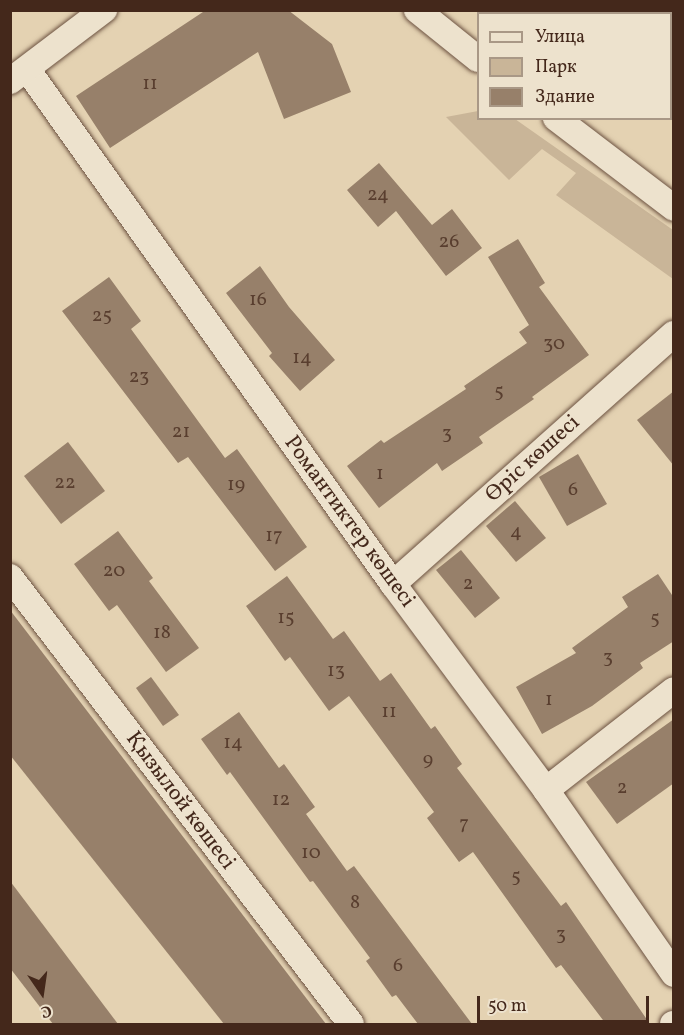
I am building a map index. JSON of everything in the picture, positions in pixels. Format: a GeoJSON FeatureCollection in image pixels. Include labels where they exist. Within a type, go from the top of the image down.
{"type":"FeatureCollection","features":[{"type":"Feature","properties":{"kind":"street"},"geometry":{"type":"LineString","coordinates":[[19,75],[104,10]]}},
{"type":"Feature","properties":{"kind":"street"},"geometry":{"type":"LineString","coordinates":[[417,10],[477,57]]}},
{"type":"Feature","properties":{"kind":"street","name":"Романтиктер көшесі"},"geometry":{"type":"LineString","coordinates":[[19,75],[546,790],[674,974]]}},
{"type":"Feature","properties":{"kind":"street"},"geometry":{"type":"LineString","coordinates":[[559,120],[674,208]]}},
{"type":"Feature","properties":{"kind":"street","name":"Өріс көшесі"},"geometry":{"type":"LineString","coordinates":[[393,584],[674,334]]}},
{"type":"Feature","properties":{"kind":"street","name":"Қызылой көшесі"},"geometry":{"type":"LineString","coordinates":[[10,576],[351,1024]]}},
{"type":"Feature","properties":{"kind":"street"},"geometry":{"type":"LineString","coordinates":[[546,790],[674,690]]}},
{"type":"Feature","properties":{"kind":"green space"},"geometry":{"type":"Polygon","coordinates":[[[477,111],[477,120],[516,120],[673,230],[673,279],[556,195],[576,173],[542,149],[509,180],[446,117],[477,111]]]}},
{"type":"Feature","properties":{"kind":"building"},"geometry":{"type":"Polygon","coordinates":[[[206,10],[288,10],[332,44],[351,92],[284,119],[258,52],[110,148],[76,96],[206,10]]]}},
{"type":"Feature","properties":{"kind":"building"},"geometry":{"type":"Polygon","coordinates":[[[379,163],[432,225],[452,209],[482,248],[446,276],[396,211],[378,227],[347,190],[379,163]]]}},
{"type":"Feature","properties":{"kind":"building"},"geometry":{"type":"Polygon","coordinates":[[[518,239],[545,283],[539,287],[589,355],[532,397],[534,399],[479,437],[483,443],[442,471],[437,463],[379,508],[347,466],[381,440],[384,443],[466,389],[464,386],[527,343],[519,332],[529,325],[488,257],[518,239]]]}},
{"type":"Feature","properties":{"kind":"building"},"geometry":{"type":"Polygon","coordinates":[[[260,266],[289,307],[335,360],[300,391],[269,356],[272,353],[226,293],[260,266]]]}},
{"type":"Feature","properties":{"kind":"building"},"geometry":{"type":"Polygon","coordinates":[[[109,277],[141,321],[131,329],[225,458],[237,449],[307,547],[275,571],[188,457],[178,463],[62,311],[109,277]]]}},
{"type":"Feature","properties":{"kind":"building"},"geometry":{"type":"Polygon","coordinates":[[[674,391],[674,466],[637,420],[674,391]]]}},
{"type":"Feature","properties":{"kind":"building"},"geometry":{"type":"Polygon","coordinates":[[[68,442],[105,491],[61,524],[24,476],[68,442]]]}},
{"type":"Feature","properties":{"kind":"building"},"geometry":{"type":"Polygon","coordinates":[[[578,454],[607,504],[567,526],[539,477],[578,454]]]}},
{"type":"Feature","properties":{"kind":"building"},"geometry":{"type":"Polygon","coordinates":[[[515,501],[546,538],[516,562],[486,526],[515,501]]]}},
{"type":"Feature","properties":{"kind":"building"},"geometry":{"type":"Polygon","coordinates":[[[118,531],[153,578],[149,581],[199,648],[166,672],[117,605],[109,611],[74,564],[118,531]]]}},
{"type":"Feature","properties":{"kind":"building"},"geometry":{"type":"Polygon","coordinates":[[[461,550],[500,598],[475,618],[436,570],[461,550]]]}},
{"type":"Feature","properties":{"kind":"building"},"geometry":{"type":"Polygon","coordinates":[[[658,574],[674,598],[674,641],[640,663],[643,668],[592,706],[542,734],[516,687],[576,653],[572,648],[628,607],[622,597],[658,574]]]}},
{"type":"Feature","properties":{"kind":"building"},"geometry":{"type":"Polygon","coordinates":[[[287,576],[333,639],[344,631],[380,681],[391,673],[431,729],[435,726],[462,764],[457,768],[561,906],[566,902],[650,1024],[606,1024],[561,965],[556,968],[473,852],[459,862],[427,818],[434,812],[349,696],[329,711],[290,657],[285,661],[246,606],[287,576]]]}},
{"type":"Feature","properties":{"kind":"building"},"geometry":{"type":"Polygon","coordinates":[[[10,610],[326,1024],[224,1024],[10,755],[10,610]]]}},
{"type":"Feature","properties":{"kind":"building"},"geometry":{"type":"Polygon","coordinates":[[[151,677],[179,715],[163,726],[136,688],[151,677]]]}},
{"type":"Feature","properties":{"kind":"building"},"geometry":{"type":"Polygon","coordinates":[[[239,712],[279,768],[284,764],[315,807],[306,814],[347,871],[354,866],[472,1024],[418,1024],[396,995],[392,997],[366,961],[370,958],[313,881],[310,882],[230,772],[227,775],[201,739],[239,712]]]}},
{"type":"Feature","properties":{"kind":"building"},"geometry":{"type":"Polygon","coordinates":[[[674,719],[674,783],[617,824],[586,782],[674,719]]]}},
{"type":"Feature","properties":{"kind":"building"},"geometry":{"type":"Polygon","coordinates":[[[10,881],[118,1024],[53,1024],[10,968],[10,881]]]}}]}
